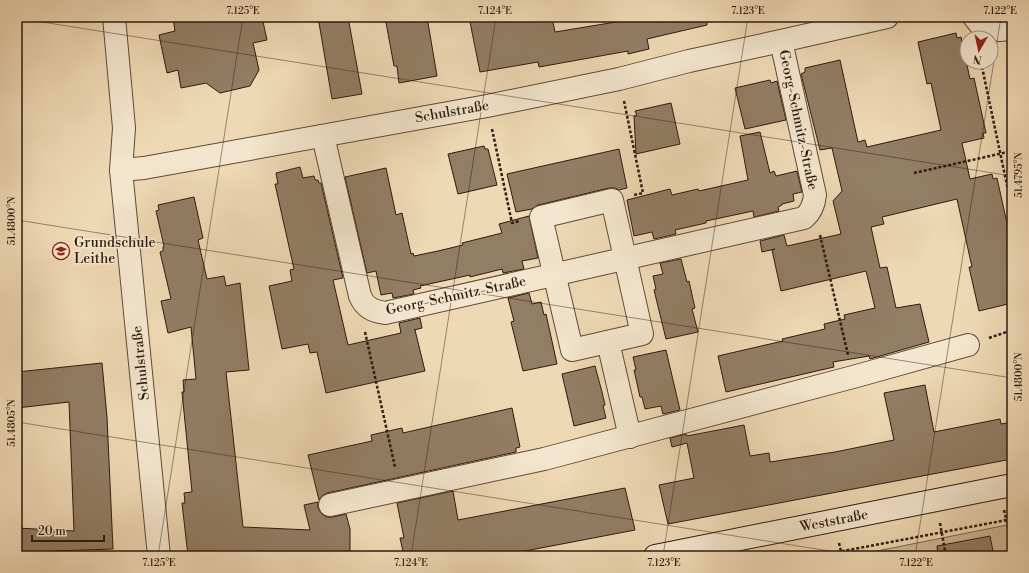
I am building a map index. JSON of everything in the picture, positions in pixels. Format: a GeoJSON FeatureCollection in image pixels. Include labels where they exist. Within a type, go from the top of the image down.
{"type":"FeatureCollection","features":[{"type":"Feature","properties":{"kind":"street","name":"Schulstraße"},"geometry":{"type":"LineString","coordinates":[[114,17],[124,128],[121,170],[159,556]]}},
{"type":"Feature","properties":{"kind":"street","name":"Georg-Schmitz-Straße"},"geometry":{"type":"LineString","coordinates":[[323,136],[360,296],[368,308],[377,312],[385,313],[804,218],[815,203],[815,195],[781,42],[887,17]]}},
{"type":"Feature","properties":{"kind":"street"},"geometry":{"type":"LineString","coordinates":[[974,17],[982,27],[999,30],[1012,29]]}},
{"type":"Feature","properties":{"kind":"street","name":"Schulstraße"},"geometry":{"type":"LineString","coordinates":[[121,170],[144,168],[487,106],[781,42]]}},
{"type":"Feature","properties":{"kind":"street"},"geometry":{"type":"LineString","coordinates":[[612,200],[642,334],[572,350],[541,217],[612,200]]}},
{"type":"Feature","properties":{"kind":"street"},"geometry":{"type":"LineString","coordinates":[[608,342],[630,437]]}},
{"type":"Feature","properties":{"kind":"street"},"geometry":{"type":"LineString","coordinates":[[330,505],[544,459],[968,345]]}},
{"type":"Feature","properties":{"kind":"street","name":"Weststraße"},"geometry":{"type":"LineString","coordinates":[[656,556],[1005,487]]}},
{"type":"Feature","properties":{"kind":"path"},"geometry":{"type":"LineString","coordinates":[[982,70],[1012,209]]}},
{"type":"Feature","properties":{"kind":"path"},"geometry":{"type":"LineString","coordinates":[[612,200],[643,193],[619,78]]}},
{"type":"Feature","properties":{"kind":"path"},"geometry":{"type":"LineString","coordinates":[[487,106],[512,223],[541,217]]}},
{"type":"Feature","properties":{"kind":"path"},"geometry":{"type":"LineString","coordinates":[[914,173],[1012,151]]}},
{"type":"Feature","properties":{"kind":"path"},"geometry":{"type":"LineString","coordinates":[[809,213],[818,229],[853,377]]}},
{"type":"Feature","properties":{"kind":"path"},"geometry":{"type":"LineString","coordinates":[[368,308],[363,323],[400,491]]}},
{"type":"Feature","properties":{"kind":"path"},"geometry":{"type":"LineString","coordinates":[[1005,487],[1007,520],[1012,544]]}},
{"type":"Feature","properties":{"kind":"path"},"geometry":{"type":"LineString","coordinates":[[937,500],[946,556]]}},
{"type":"Feature","properties":{"kind":"path"},"geometry":{"type":"LineString","coordinates":[[817,556],[1012,519]]}},
{"type":"Feature","properties":{"kind":"shaded area"},"geometry":{"type":"Polygon","coordinates":[[[1012,524],[1012,556],[852,556],[1012,524]]]}},
{"type":"Feature","properties":{"kind":"building"},"geometry":{"type":"Polygon","coordinates":[[[173,17],[262,17],[267,40],[253,43],[259,70],[250,86],[220,93],[206,83],[181,88],[178,70],[167,73],[159,35],[175,31],[173,17]]]}},
{"type":"Feature","properties":{"kind":"building"},"geometry":{"type":"Polygon","coordinates":[[[318,17],[348,17],[362,94],[332,99],[318,17]]]}},
{"type":"Feature","properties":{"kind":"building"},"geometry":{"type":"Polygon","coordinates":[[[385,17],[427,17],[437,76],[399,83],[397,66],[394,66],[385,17]]]}},
{"type":"Feature","properties":{"kind":"building"},"geometry":{"type":"Polygon","coordinates":[[[469,17],[552,17],[555,32],[628,20],[627,17],[707,17],[707,25],[647,39],[649,49],[628,54],[628,51],[539,67],[538,62],[480,72],[469,17]]]}},
{"type":"Feature","properties":{"kind":"building"},"geometry":{"type":"Polygon","coordinates":[[[956,33],[957,38],[959,38],[959,70],[968,70],[970,79],[974,78],[986,133],[983,133],[984,138],[962,143],[970,179],[992,174],[993,179],[997,178],[1012,246],[1012,303],[979,311],[969,267],[972,267],[957,199],[882,217],[884,224],[871,227],[880,268],[887,267],[896,308],[920,304],[929,342],[870,359],[869,356],[833,362],[834,367],[726,392],[718,356],[783,341],[782,339],[825,329],[824,324],[845,319],[844,315],[875,308],[866,271],[781,291],[772,250],[775,249],[762,252],[760,241],[784,235],[787,246],[841,234],[833,201],[842,191],[832,148],[820,150],[801,74],[805,72],[805,68],[840,60],[858,142],[865,140],[867,147],[941,130],[931,83],[927,84],[918,42],[956,33]]]}},
{"type":"Feature","properties":{"kind":"building"},"geometry":{"type":"Polygon","coordinates":[[[770,80],[771,83],[777,81],[786,120],[745,129],[735,88],[770,80]]]}},
{"type":"Feature","properties":{"kind":"building"},"geometry":{"type":"Polygon","coordinates":[[[671,103],[680,144],[636,154],[634,116],[637,115],[635,111],[671,103]]]}},
{"type":"Feature","properties":{"kind":"building"},"geometry":{"type":"Polygon","coordinates":[[[760,132],[770,173],[774,171],[776,176],[797,171],[802,192],[793,194],[794,201],[782,204],[778,207],[779,211],[754,217],[753,211],[706,221],[706,223],[675,230],[676,234],[654,239],[652,232],[634,236],[627,200],[670,189],[672,195],[698,189],[699,191],[748,180],[740,136],[760,132]]]}},
{"type":"Feature","properties":{"kind":"building"},"geometry":{"type":"Polygon","coordinates":[[[484,146],[485,149],[488,149],[497,185],[458,194],[448,154],[484,146]]]}},
{"type":"Feature","properties":{"kind":"building"},"geometry":{"type":"Polygon","coordinates":[[[619,149],[627,188],[619,190],[609,188],[538,205],[532,209],[516,212],[507,174],[619,149]]]}},
{"type":"Feature","properties":{"kind":"building"},"geometry":{"type":"Polygon","coordinates":[[[300,167],[303,178],[314,176],[315,180],[318,180],[319,183],[321,183],[343,278],[333,280],[348,345],[401,333],[399,323],[420,318],[422,328],[414,330],[425,371],[326,393],[317,352],[310,353],[308,344],[282,349],[269,286],[292,281],[290,270],[294,269],[275,184],[278,184],[276,173],[300,167]]]}},
{"type":"Feature","properties":{"kind":"building"},"geometry":{"type":"Polygon","coordinates":[[[386,168],[396,215],[402,213],[411,254],[413,253],[414,256],[463,245],[462,243],[502,233],[499,224],[529,216],[538,258],[522,261],[524,269],[503,273],[502,269],[470,277],[470,275],[420,286],[421,288],[413,290],[414,294],[393,298],[392,293],[381,295],[376,271],[367,273],[345,177],[386,168]]]}},
{"type":"Feature","properties":{"kind":"building"},"geometry":{"type":"Polygon","coordinates":[[[194,197],[203,238],[198,240],[207,279],[224,276],[226,286],[240,283],[249,370],[226,372],[243,527],[310,530],[304,505],[318,502],[318,508],[326,517],[346,514],[350,529],[350,556],[188,556],[182,503],[185,503],[184,493],[192,492],[182,392],[184,392],[183,380],[196,379],[191,327],[168,333],[161,301],[171,299],[160,252],[163,251],[164,246],[156,211],[159,210],[158,205],[194,197]]]}},
{"type":"Feature","properties":{"kind":"building"},"geometry":{"type":"Polygon","coordinates":[[[681,259],[687,282],[689,281],[695,308],[692,309],[698,332],[666,339],[654,290],[656,289],[653,276],[663,274],[660,263],[681,259]]]}},
{"type":"Feature","properties":{"kind":"building"},"geometry":{"type":"Polygon","coordinates":[[[529,293],[532,304],[541,302],[544,315],[546,314],[557,364],[523,371],[511,322],[514,321],[508,298],[529,293]]]}},
{"type":"Feature","properties":{"kind":"building"},"geometry":{"type":"Polygon","coordinates":[[[666,350],[680,410],[663,414],[661,406],[645,409],[642,397],[640,397],[634,370],[636,370],[633,357],[666,350]]]}},
{"type":"Feature","properties":{"kind":"building"},"geometry":{"type":"Polygon","coordinates":[[[102,363],[107,417],[113,549],[53,551],[52,556],[17,556],[17,528],[74,531],[69,402],[17,408],[17,372],[102,363]]]}},
{"type":"Feature","properties":{"kind":"building"},"geometry":{"type":"Polygon","coordinates":[[[595,366],[605,405],[603,406],[606,418],[574,426],[562,374],[595,366]]]}},
{"type":"Feature","properties":{"kind":"building"},"geometry":{"type":"Polygon","coordinates":[[[925,385],[934,432],[1000,419],[1001,424],[1012,422],[1012,459],[668,524],[659,485],[694,478],[687,443],[672,447],[670,438],[744,425],[750,456],[769,453],[770,462],[835,452],[894,440],[884,393],[925,385]]]}},
{"type":"Feature","properties":{"kind":"building"},"geometry":{"type":"Polygon","coordinates":[[[512,408],[520,447],[516,448],[516,452],[327,493],[319,500],[308,455],[372,441],[371,435],[402,428],[403,433],[512,408]]]}},
{"type":"Feature","properties":{"kind":"building"},"geometry":{"type":"Polygon","coordinates":[[[625,488],[635,530],[499,556],[404,556],[400,538],[404,538],[397,503],[453,491],[458,520],[625,488]]]}},
{"type":"Feature","properties":{"kind":"building"},"geometry":{"type":"Polygon","coordinates":[[[990,536],[994,556],[938,556],[937,546],[990,536]]]}},
{"type":"Feature","properties":{"kind":"place","name":"Grundschule Leithe"},"geometry":{"type":"Point","coordinates":[61,251]}}]}
